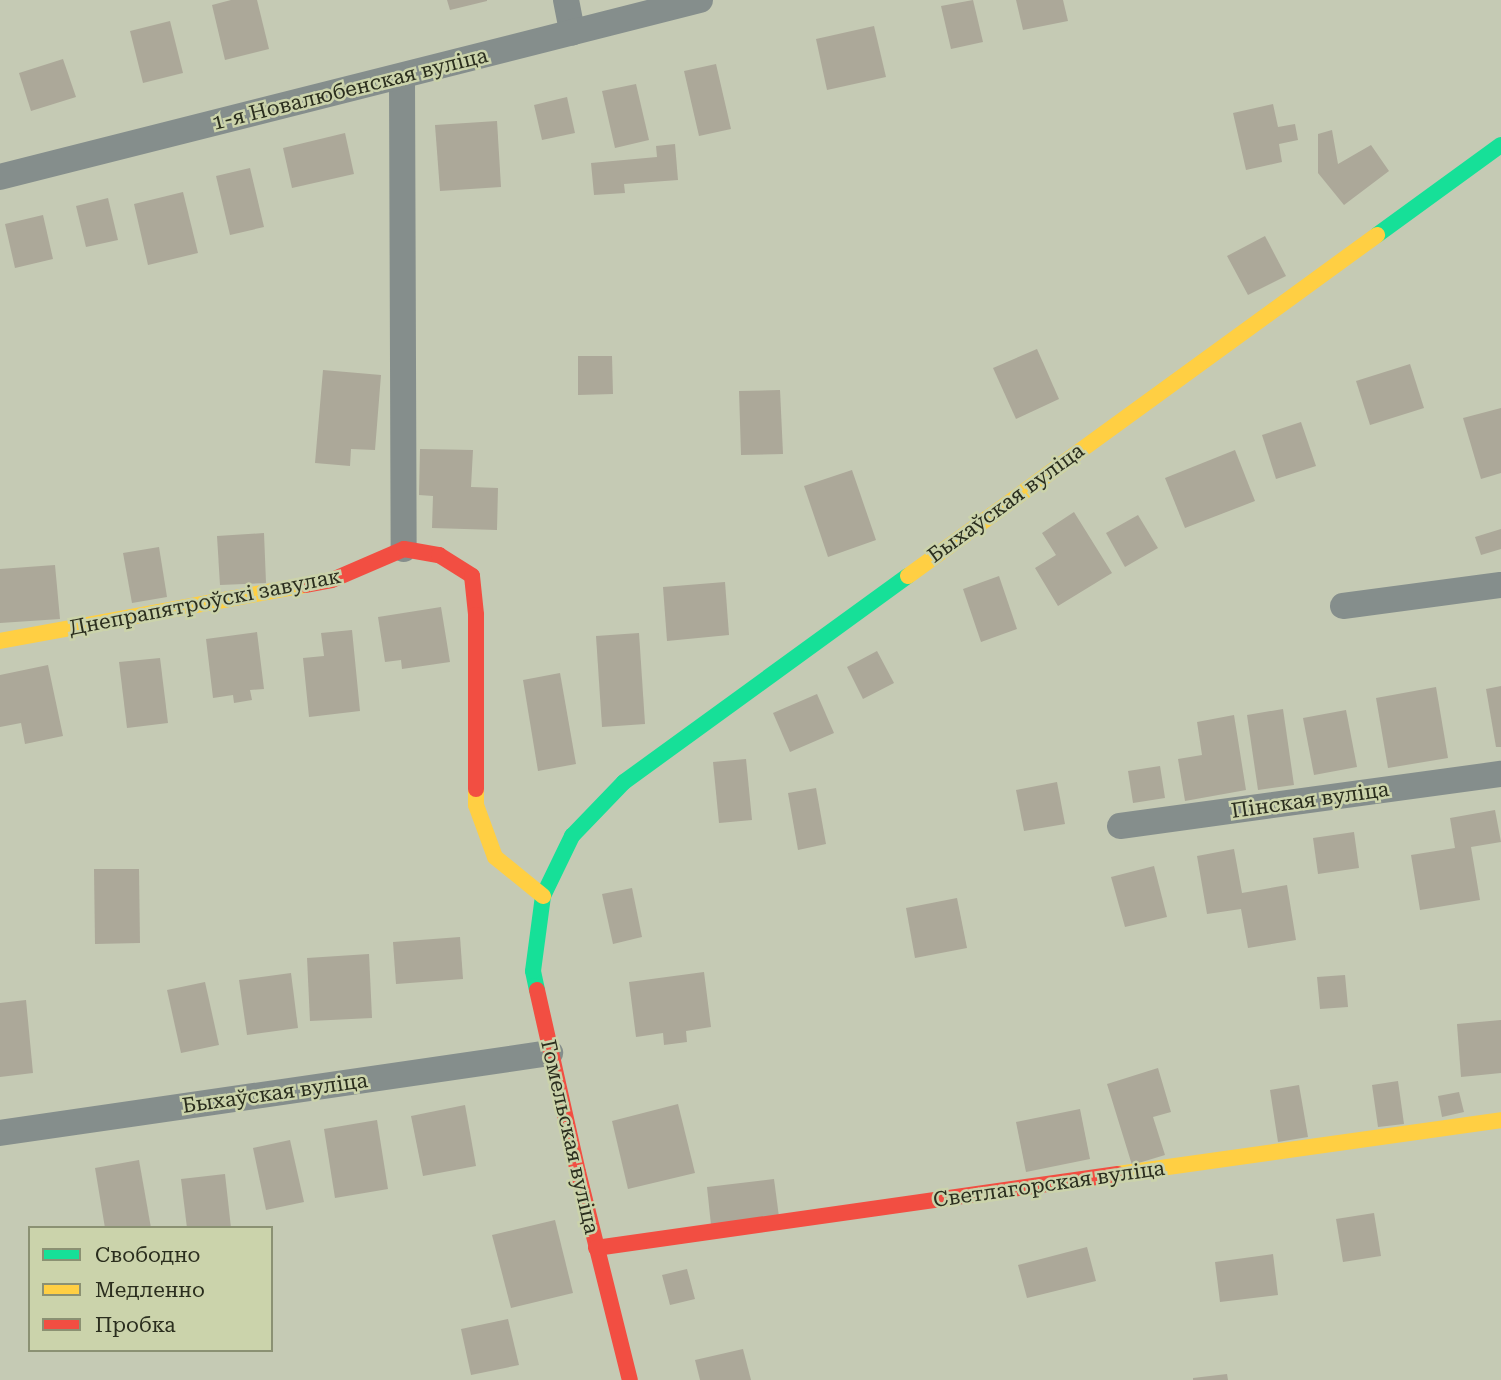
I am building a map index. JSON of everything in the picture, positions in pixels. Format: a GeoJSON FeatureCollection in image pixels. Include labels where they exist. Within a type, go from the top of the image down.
{"type":"FeatureCollection","features":[{"type":"Feature","properties":{"kind":"street"},"geometry":{"type":"LineString","coordinates":[[566,0],[572,32]]}},
{"type":"Feature","properties":{"kind":"street","name":"1-я Новалюбенская вуліца"},"geometry":{"type":"LineString","coordinates":[[0,177],[700,0]]}},
{"type":"Feature","properties":{"kind":"street"},"geometry":{"type":"LineString","coordinates":[[402,77],[404,549],[439,555],[472,576],[476,615],[476,805],[495,857],[544,894]]}},
{"type":"Feature","properties":{"kind":"street","name":"Быхаўская вуліца"},"geometry":{"type":"LineString","coordinates":[[544,894],[572,836],[624,782],[1501,145]]}},
{"type":"Feature","properties":{"kind":"street","name":"Днепрапятроўскі завулак"},"geometry":{"type":"LineString","coordinates":[[0,641],[332,580],[375,565],[404,549]]}},
{"type":"Feature","properties":{"kind":"street"},"geometry":{"type":"LineString","coordinates":[[1343,606],[1501,584]]}},
{"type":"Feature","properties":{"kind":"street","name":"Пінская вуліца"},"geometry":{"type":"LineString","coordinates":[[1120,826],[1501,774]]}},
{"type":"Feature","properties":{"kind":"street","name":"Гомельская вуліца"},"geometry":{"type":"LineString","coordinates":[[544,894],[533,971],[596,1248],[630,1380]]}},
{"type":"Feature","properties":{"kind":"street","name":"Быхаўская вуліца"},"geometry":{"type":"LineString","coordinates":[[0,1133],[550,1053]]}},
{"type":"Feature","properties":{"kind":"street","name":"Светлагорская вуліца"},"geometry":{"type":"LineString","coordinates":[[596,1248],[1501,1120]]}},
{"type":"Feature","properties":{"kind":"building"},"geometry":{"type":"Polygon","coordinates":[[[231,0],[257,0],[269,49],[225,60],[212,5],[231,0]]]}},
{"type":"Feature","properties":{"kind":"building"},"geometry":{"type":"Polygon","coordinates":[[[447,0],[487,0],[487,1],[450,10],[447,0]]]}},
{"type":"Feature","properties":{"kind":"building"},"geometry":{"type":"Polygon","coordinates":[[[973,0],[983,42],[951,49],[941,6],[973,0]]]}},
{"type":"Feature","properties":{"kind":"building"},"geometry":{"type":"Polygon","coordinates":[[[1016,0],[1063,0],[1068,21],[1023,30],[1016,0]]]}},
{"type":"Feature","properties":{"kind":"building"},"geometry":{"type":"Polygon","coordinates":[[[170,21],[183,73],[143,83],[130,31],[170,21]]]}},
{"type":"Feature","properties":{"kind":"building"},"geometry":{"type":"Polygon","coordinates":[[[874,26],[886,77],[827,90],[816,39],[874,26]]]}},
{"type":"Feature","properties":{"kind":"building"},"geometry":{"type":"Polygon","coordinates":[[[63,59],[76,97],[31,111],[19,73],[63,59]]]}},
{"type":"Feature","properties":{"kind":"building"},"geometry":{"type":"Polygon","coordinates":[[[716,64],[731,129],[699,136],[684,71],[716,64]]]}},
{"type":"Feature","properties":{"kind":"building"},"geometry":{"type":"Polygon","coordinates":[[[636,84],[649,140],[615,148],[602,91],[636,84]]]}},
{"type":"Feature","properties":{"kind":"building"},"geometry":{"type":"Polygon","coordinates":[[[567,97],[575,133],[542,140],[534,105],[567,97]]]}},
{"type":"Feature","properties":{"kind":"building"},"geometry":{"type":"Polygon","coordinates":[[[1273,104],[1278,127],[1295,124],[1298,140],[1279,144],[1282,162],[1246,170],[1233,113],[1273,104]]]}},
{"type":"Feature","properties":{"kind":"building"},"geometry":{"type":"Polygon","coordinates":[[[497,121],[501,187],[440,191],[435,125],[497,121]]]}},
{"type":"Feature","properties":{"kind":"building"},"geometry":{"type":"Polygon","coordinates":[[[1332,130],[1338,164],[1371,145],[1389,171],[1344,205],[1318,173],[1318,134],[1332,130]]]}},
{"type":"Feature","properties":{"kind":"building"},"geometry":{"type":"Polygon","coordinates":[[[345,133],[354,174],[292,188],[283,148],[345,133]]]}},
{"type":"Feature","properties":{"kind":"building"},"geometry":{"type":"Polygon","coordinates":[[[675,144],[678,180],[624,184],[625,193],[594,195],[591,163],[657,157],[656,146],[675,144]]]}},
{"type":"Feature","properties":{"kind":"building"},"geometry":{"type":"Polygon","coordinates":[[[250,168],[264,227],[230,235],[216,176],[250,168]]]}},
{"type":"Feature","properties":{"kind":"building"},"geometry":{"type":"Polygon","coordinates":[[[183,192],[198,253],[148,265],[134,204],[183,192]]]}},
{"type":"Feature","properties":{"kind":"building"},"geometry":{"type":"Polygon","coordinates":[[[108,198],[118,240],[86,247],[76,206],[108,198]]]}},
{"type":"Feature","properties":{"kind":"building"},"geometry":{"type":"Polygon","coordinates":[[[43,215],[53,259],[15,268],[5,224],[43,215]]]}},
{"type":"Feature","properties":{"kind":"building"},"geometry":{"type":"Polygon","coordinates":[[[1265,236],[1286,276],[1248,295],[1227,256],[1265,236]]]}},
{"type":"Feature","properties":{"kind":"building"},"geometry":{"type":"Polygon","coordinates":[[[1037,349],[1059,399],[1016,419],[993,368],[1037,349]]]}},
{"type":"Feature","properties":{"kind":"building"},"geometry":{"type":"Polygon","coordinates":[[[578,356],[612,356],[613,394],[578,395],[578,356]]]}},
{"type":"Feature","properties":{"kind":"building"},"geometry":{"type":"Polygon","coordinates":[[[1410,364],[1424,408],[1370,425],[1356,381],[1410,364]]]}},
{"type":"Feature","properties":{"kind":"building"},"geometry":{"type":"Polygon","coordinates":[[[323,370],[381,375],[375,450],[351,449],[350,466],[315,463],[323,370]]]}},
{"type":"Feature","properties":{"kind":"building"},"geometry":{"type":"Polygon","coordinates":[[[780,390],[783,454],[741,455],[739,391],[780,390]]]}},
{"type":"Feature","properties":{"kind":"building"},"geometry":{"type":"Polygon","coordinates":[[[1501,408],[1501,473],[1481,479],[1463,418],[1501,408]]]}},
{"type":"Feature","properties":{"kind":"building"},"geometry":{"type":"Polygon","coordinates":[[[1301,422],[1316,466],[1276,479],[1262,435],[1301,422]]]}},
{"type":"Feature","properties":{"kind":"building"},"geometry":{"type":"Polygon","coordinates":[[[420,449],[473,450],[471,487],[498,488],[497,530],[432,528],[433,496],[419,495],[420,449]]]}},
{"type":"Feature","properties":{"kind":"building"},"geometry":{"type":"Polygon","coordinates":[[[1235,450],[1255,501],[1185,528],[1165,478],[1235,450]]]}},
{"type":"Feature","properties":{"kind":"building"},"geometry":{"type":"Polygon","coordinates":[[[852,470],[876,540],[828,557],[804,486],[852,470]]]}},
{"type":"Feature","properties":{"kind":"building"},"geometry":{"type":"Polygon","coordinates":[[[1074,512],[1112,573],[1058,606],[1035,568],[1056,555],[1042,533],[1074,512]]]}},
{"type":"Feature","properties":{"kind":"building"},"geometry":{"type":"Polygon","coordinates":[[[1138,515],[1158,548],[1125,567],[1106,533],[1138,515]]]}},
{"type":"Feature","properties":{"kind":"building"},"geometry":{"type":"Polygon","coordinates":[[[1501,529],[1501,549],[1481,555],[1475,537],[1501,529]]]}},
{"type":"Feature","properties":{"kind":"building"},"geometry":{"type":"Polygon","coordinates":[[[264,533],[266,583],[220,585],[217,536],[264,533]]]}},
{"type":"Feature","properties":{"kind":"building"},"geometry":{"type":"Polygon","coordinates":[[[159,547],[167,597],[132,603],[123,553],[159,547]]]}},
{"type":"Feature","properties":{"kind":"building"},"geometry":{"type":"Polygon","coordinates":[[[55,565],[60,619],[0,623],[0,569],[55,565]]]}},
{"type":"Feature","properties":{"kind":"building"},"geometry":{"type":"Polygon","coordinates":[[[999,576],[1017,629],[981,642],[963,589],[999,576]]]}},
{"type":"Feature","properties":{"kind":"building"},"geometry":{"type":"Polygon","coordinates":[[[725,582],[729,635],[667,641],[663,587],[725,582]]]}},
{"type":"Feature","properties":{"kind":"building"},"geometry":{"type":"Polygon","coordinates":[[[441,607],[450,662],[402,669],[401,660],[385,662],[378,617],[441,607]]]}},
{"type":"Feature","properties":{"kind":"building"},"geometry":{"type":"Polygon","coordinates":[[[352,630],[360,711],[309,717],[303,658],[324,656],[321,633],[352,630]]]}},
{"type":"Feature","properties":{"kind":"building"},"geometry":{"type":"Polygon","coordinates":[[[257,632],[264,689],[250,690],[252,700],[234,703],[233,695],[213,698],[206,639],[257,632]]]}},
{"type":"Feature","properties":{"kind":"building"},"geometry":{"type":"Polygon","coordinates":[[[639,633],[645,724],[602,727],[596,636],[639,633]]]}},
{"type":"Feature","properties":{"kind":"building"},"geometry":{"type":"Polygon","coordinates":[[[877,651],[894,683],[863,699],[847,667],[877,651]]]}},
{"type":"Feature","properties":{"kind":"building"},"geometry":{"type":"Polygon","coordinates":[[[160,658],[168,723],[127,728],[119,662],[160,658]]]}},
{"type":"Feature","properties":{"kind":"building"},"geometry":{"type":"Polygon","coordinates":[[[48,665],[63,736],[25,744],[21,723],[0,727],[0,675],[48,665]]]}},
{"type":"Feature","properties":{"kind":"building"},"geometry":{"type":"Polygon","coordinates":[[[560,673],[576,764],[538,771],[523,680],[560,673]]]}},
{"type":"Feature","properties":{"kind":"building"},"geometry":{"type":"Polygon","coordinates":[[[1501,686],[1501,747],[1496,747],[1486,689],[1501,686]]]}},
{"type":"Feature","properties":{"kind":"building"},"geometry":{"type":"Polygon","coordinates":[[[1436,687],[1448,758],[1388,768],[1376,698],[1436,687]]]}},
{"type":"Feature","properties":{"kind":"building"},"geometry":{"type":"Polygon","coordinates":[[[817,694],[834,733],[790,752],[773,713],[817,694]]]}},
{"type":"Feature","properties":{"kind":"building"},"geometry":{"type":"Polygon","coordinates":[[[1283,709],[1294,785],[1258,790],[1247,715],[1283,709]]]}},
{"type":"Feature","properties":{"kind":"building"},"geometry":{"type":"Polygon","coordinates":[[[1346,710],[1357,767],[1314,775],[1303,718],[1346,710]]]}},
{"type":"Feature","properties":{"kind":"building"},"geometry":{"type":"Polygon","coordinates":[[[1234,715],[1246,790],[1185,801],[1178,759],[1202,755],[1197,722],[1234,715]]]}},
{"type":"Feature","properties":{"kind":"building"},"geometry":{"type":"Polygon","coordinates":[[[746,759],[752,820],[719,823],[713,762],[746,759]]]}},
{"type":"Feature","properties":{"kind":"building"},"geometry":{"type":"Polygon","coordinates":[[[1160,766],[1165,798],[1133,803],[1128,771],[1160,766]]]}},
{"type":"Feature","properties":{"kind":"building"},"geometry":{"type":"Polygon","coordinates":[[[1057,782],[1065,824],[1024,831],[1016,790],[1057,782]]]}},
{"type":"Feature","properties":{"kind":"building"},"geometry":{"type":"Polygon","coordinates":[[[816,788],[826,844],[798,850],[788,793],[816,788]]]}},
{"type":"Feature","properties":{"kind":"building"},"geometry":{"type":"Polygon","coordinates":[[[1495,810],[1501,842],[1471,847],[1480,900],[1420,910],[1411,855],[1455,848],[1450,818],[1495,810]]]}},
{"type":"Feature","properties":{"kind":"building"},"geometry":{"type":"Polygon","coordinates":[[[1354,832],[1359,868],[1318,874],[1313,838],[1354,832]]]}},
{"type":"Feature","properties":{"kind":"building"},"geometry":{"type":"Polygon","coordinates":[[[1234,849],[1242,893],[1287,885],[1296,940],[1248,948],[1241,909],[1207,914],[1197,856],[1234,849]]]}},
{"type":"Feature","properties":{"kind":"building"},"geometry":{"type":"Polygon","coordinates":[[[1154,866],[1167,917],[1125,927],[1111,877],[1154,866]]]}},
{"type":"Feature","properties":{"kind":"building"},"geometry":{"type":"Polygon","coordinates":[[[94,869],[139,869],[140,943],[95,944],[94,869]]]}},
{"type":"Feature","properties":{"kind":"building"},"geometry":{"type":"Polygon","coordinates":[[[632,888],[642,937],[613,944],[602,894],[632,888]]]}},
{"type":"Feature","properties":{"kind":"building"},"geometry":{"type":"Polygon","coordinates":[[[957,898],[967,948],[915,958],[906,908],[957,898]]]}},
{"type":"Feature","properties":{"kind":"building"},"geometry":{"type":"Polygon","coordinates":[[[460,937],[463,979],[396,984],[393,942],[460,937]]]}},
{"type":"Feature","properties":{"kind":"building"},"geometry":{"type":"Polygon","coordinates":[[[369,954],[372,1018],[310,1021],[307,958],[369,954]]]}},
{"type":"Feature","properties":{"kind":"building"},"geometry":{"type":"Polygon","coordinates":[[[704,972],[711,1027],[686,1031],[687,1042],[664,1045],[663,1033],[636,1037],[629,982],[704,972]]]}},
{"type":"Feature","properties":{"kind":"building"},"geometry":{"type":"Polygon","coordinates":[[[291,973],[298,1028],[247,1035],[239,980],[291,973]]]}},
{"type":"Feature","properties":{"kind":"building"},"geometry":{"type":"Polygon","coordinates":[[[1345,975],[1348,1007],[1320,1009],[1317,977],[1345,975]]]}},
{"type":"Feature","properties":{"kind":"building"},"geometry":{"type":"Polygon","coordinates":[[[205,982],[219,1045],[181,1053],[167,990],[205,982]]]}},
{"type":"Feature","properties":{"kind":"building"},"geometry":{"type":"Polygon","coordinates":[[[26,1000],[33,1073],[0,1077],[0,1003],[26,1000]]]}},
{"type":"Feature","properties":{"kind":"building"},"geometry":{"type":"Polygon","coordinates":[[[1501,1020],[1501,1073],[1461,1077],[1457,1024],[1501,1020]]]}},
{"type":"Feature","properties":{"kind":"building"},"geometry":{"type":"Polygon","coordinates":[[[1158,1068],[1171,1112],[1153,1117],[1165,1155],[1132,1165],[1107,1084],[1158,1068]]]}},
{"type":"Feature","properties":{"kind":"building"},"geometry":{"type":"Polygon","coordinates":[[[1398,1081],[1404,1124],[1378,1127],[1372,1085],[1398,1081]]]}},
{"type":"Feature","properties":{"kind":"building"},"geometry":{"type":"Polygon","coordinates":[[[1299,1085],[1308,1137],[1278,1142],[1270,1090],[1299,1085]]]}},
{"type":"Feature","properties":{"kind":"building"},"geometry":{"type":"Polygon","coordinates":[[[1459,1092],[1464,1112],[1442,1117],[1438,1096],[1459,1092]]]}},
{"type":"Feature","properties":{"kind":"building"},"geometry":{"type":"Polygon","coordinates":[[[678,1104],[695,1173],[628,1189],[612,1121],[678,1104]]]}},
{"type":"Feature","properties":{"kind":"building"},"geometry":{"type":"Polygon","coordinates":[[[465,1105],[476,1166],[423,1176],[411,1116],[465,1105]]]}},
{"type":"Feature","properties":{"kind":"building"},"geometry":{"type":"Polygon","coordinates":[[[1080,1109],[1090,1159],[1026,1172],[1016,1122],[1080,1109]]]}},
{"type":"Feature","properties":{"kind":"building"},"geometry":{"type":"Polygon","coordinates":[[[377,1120],[388,1189],[335,1198],[324,1129],[377,1120]]]}},
{"type":"Feature","properties":{"kind":"building"},"geometry":{"type":"Polygon","coordinates":[[[290,1140],[304,1202],[266,1210],[253,1148],[290,1140]]]}},
{"type":"Feature","properties":{"kind":"building"},"geometry":{"type":"Polygon","coordinates":[[[139,1160],[151,1226],[105,1226],[95,1168],[139,1160]]]}},
{"type":"Feature","properties":{"kind":"building"},"geometry":{"type":"Polygon","coordinates":[[[225,1174],[231,1226],[187,1226],[181,1179],[225,1174]]]}},
{"type":"Feature","properties":{"kind":"building"},"geometry":{"type":"Polygon","coordinates":[[[774,1179],[779,1217],[711,1225],[707,1187],[774,1179]]]}},
{"type":"Feature","properties":{"kind":"building"},"geometry":{"type":"Polygon","coordinates":[[[1374,1213],[1381,1256],[1343,1262],[1336,1219],[1374,1213]]]}},
{"type":"Feature","properties":{"kind":"building"},"geometry":{"type":"Polygon","coordinates":[[[555,1220],[573,1293],[511,1308],[492,1235],[555,1220]]]}},
{"type":"Feature","properties":{"kind":"building"},"geometry":{"type":"Polygon","coordinates":[[[1087,1247],[1096,1281],[1027,1298],[1018,1265],[1087,1247]]]}},
{"type":"Feature","properties":{"kind":"building"},"geometry":{"type":"Polygon","coordinates":[[[1273,1254],[1278,1295],[1220,1302],[1215,1262],[1273,1254]]]}},
{"type":"Feature","properties":{"kind":"building"},"geometry":{"type":"Polygon","coordinates":[[[687,1269],[695,1299],[670,1305],[662,1275],[687,1269]]]}},
{"type":"Feature","properties":{"kind":"building"},"geometry":{"type":"Polygon","coordinates":[[[508,1319],[519,1365],[471,1375],[461,1329],[508,1319]]]}},
{"type":"Feature","properties":{"kind":"building"},"geometry":{"type":"Polygon","coordinates":[[[743,1349],[751,1380],[700,1380],[695,1360],[743,1349]]]}},
{"type":"Feature","properties":{"kind":"building"},"geometry":{"type":"Polygon","coordinates":[[[1227,1374],[1228,1380],[1193,1380],[1193,1378],[1227,1374]]]}},
{"type":"Feature","properties":{"kind":"traffic: fast"},"geometry":{"type":"LineString","coordinates":[[1377,235],[1501,145]]}},
{"type":"Feature","properties":{"kind":"traffic: fast"},"geometry":{"type":"LineString","coordinates":[[537,990],[533,971],[543,896],[572,836],[624,782],[908,576]]}},
{"type":"Feature","properties":{"kind":"traffic: slow"},"geometry":{"type":"LineString","coordinates":[[908,576],[1377,235]]}},
{"type":"Feature","properties":{"kind":"traffic: slow"},"geometry":{"type":"LineString","coordinates":[[0,641],[306,585]]}},
{"type":"Feature","properties":{"kind":"traffic: slow"},"geometry":{"type":"LineString","coordinates":[[476,789],[476,805],[495,857],[543,896]]}},
{"type":"Feature","properties":{"kind":"traffic: slow"},"geometry":{"type":"LineString","coordinates":[[1118,1174],[1501,1120]]}},
{"type":"Feature","properties":{"kind":"traffic: jam"},"geometry":{"type":"LineString","coordinates":[[306,585],[332,580],[404,549],[439,555],[472,576],[476,615],[476,789]]}},
{"type":"Feature","properties":{"kind":"traffic: jam"},"geometry":{"type":"LineString","coordinates":[[537,990],[578,1172],[630,1380]]}},
{"type":"Feature","properties":{"kind":"traffic: jam"},"geometry":{"type":"LineString","coordinates":[[596,1248],[1118,1174]]}}]}
